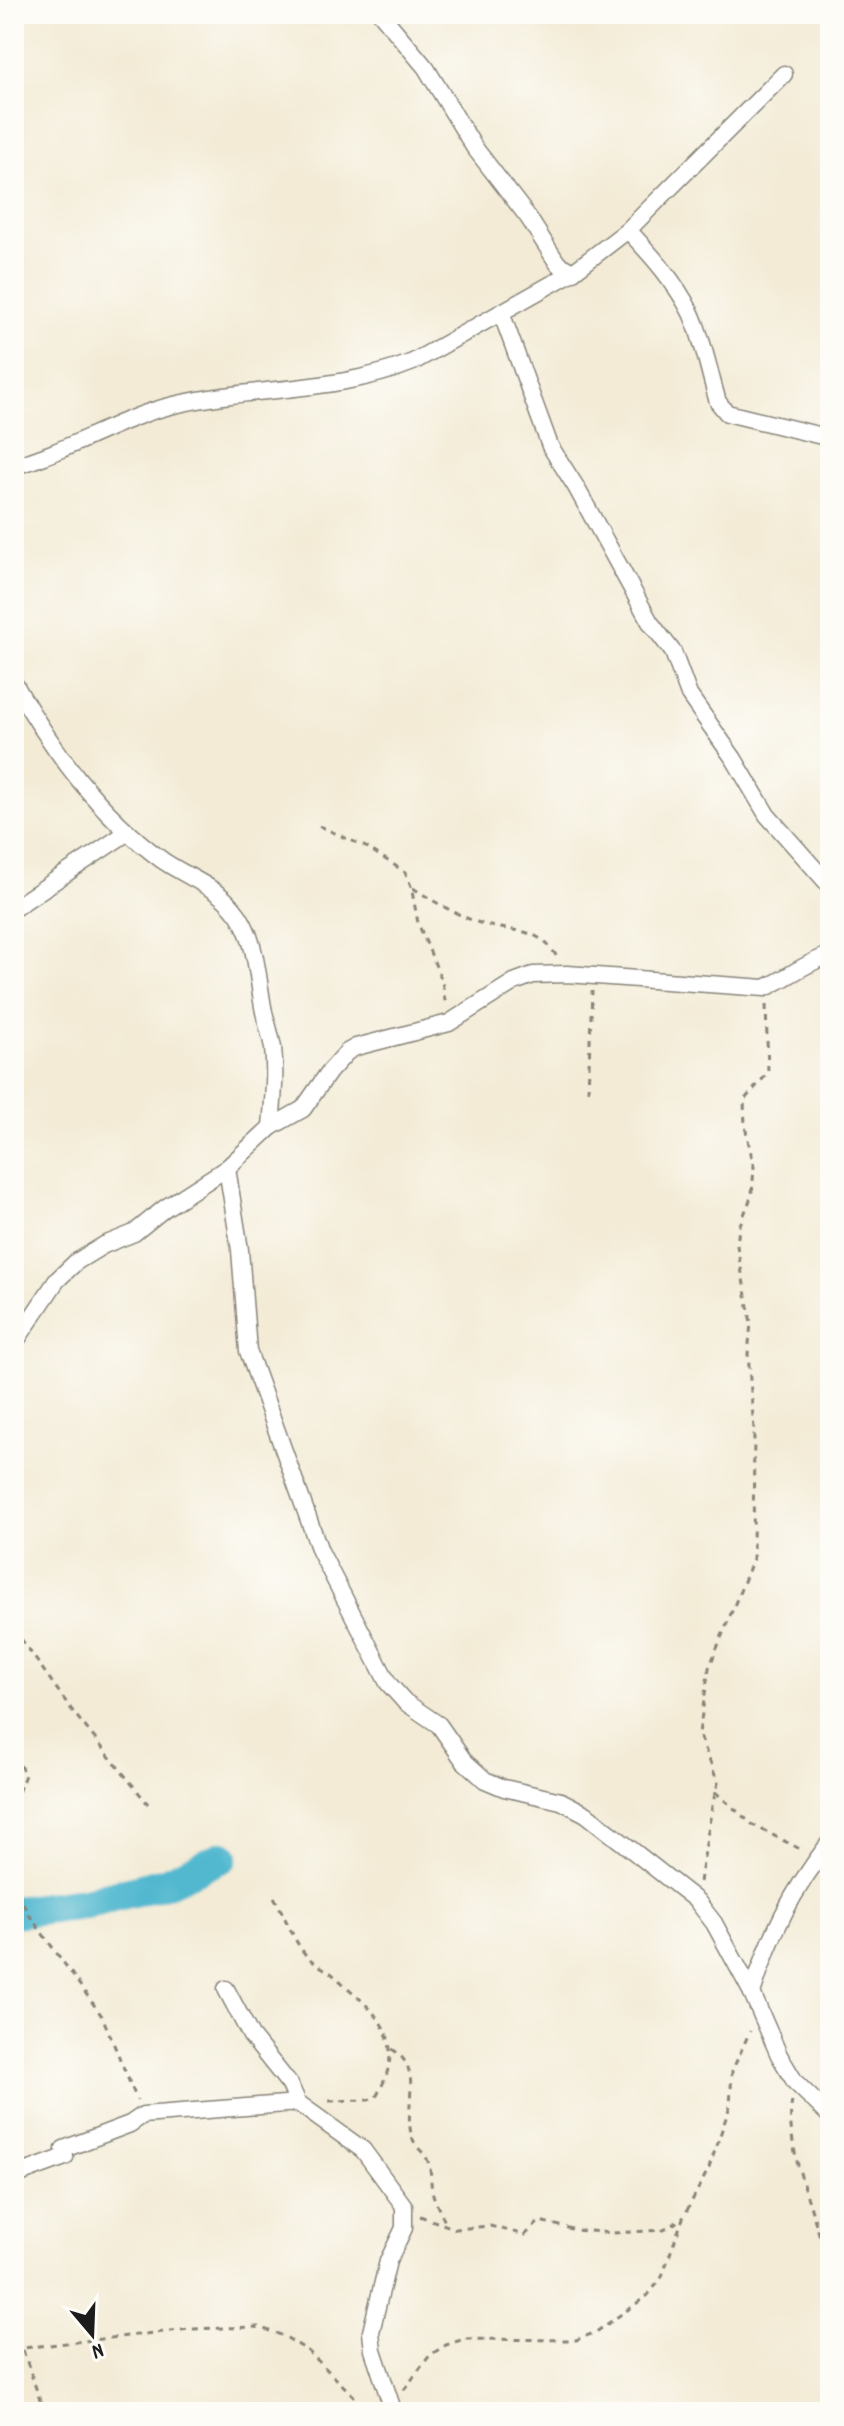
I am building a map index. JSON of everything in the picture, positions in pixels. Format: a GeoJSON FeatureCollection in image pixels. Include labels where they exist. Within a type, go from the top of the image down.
{"type":"FeatureCollection","features":[{"type":"Feature","properties":{"kind":"street"},"geometry":{"type":"LineString","coordinates":[[381,14],[426,68],[474,147],[528,217],[558,264],[573,272]]}},
{"type":"Feature","properties":{"kind":"street"},"geometry":{"type":"LineString","coordinates":[[14,466],[79,443],[131,418],[175,405],[240,392],[344,383],[388,372],[437,349],[573,272],[628,230],[784,74]]}},
{"type":"Feature","properties":{"kind":"street"},"geometry":{"type":"LineString","coordinates":[[628,230],[663,268],[679,291],[692,316],[718,402],[727,413],[830,438]]}},
{"type":"Feature","properties":{"kind":"street"},"geometry":{"type":"LineString","coordinates":[[501,312],[550,446],[650,622],[673,652],[689,695],[734,759],[767,815],[830,886]]}},
{"type":"Feature","properties":{"kind":"street"},"geometry":{"type":"LineString","coordinates":[[14,683],[49,742],[101,807],[163,860],[221,896],[242,922],[255,959],[273,1047],[271,1127]]}},
{"type":"Feature","properties":{"kind":"street"},"geometry":{"type":"LineString","coordinates":[[14,908],[128,832]]}},
{"type":"Feature","properties":{"kind":"street"},"geometry":{"type":"LineString","coordinates":[[14,1344],[57,1280],[76,1262],[104,1245],[134,1233],[165,1208],[227,1168],[271,1127],[303,1109],[347,1052],[449,1023],[514,982],[533,975],[592,975],[765,988],[814,960],[830,955]]}},
{"type":"Feature","properties":{"kind":"street"},"geometry":{"type":"LineString","coordinates":[[227,1168],[240,1250],[248,1351],[320,1551],[388,1683],[405,1702],[439,1725],[464,1761],[485,1780],[504,1788],[561,1801],[586,1814],[697,1901],[714,1923],[752,1993],[779,2055],[795,2082],[830,2116]]}},
{"type":"Feature","properties":{"kind":"street"},"geometry":{"type":"LineString","coordinates":[[752,1993],[777,1922],[830,1842]]}},
{"type":"Feature","properties":{"kind":"street"},"geometry":{"type":"LineString","coordinates":[[226,1989],[251,2036],[290,2085],[298,2103],[363,2150],[404,2206],[404,2228],[388,2261],[371,2332],[373,2350],[392,2409]]}},
{"type":"Feature","properties":{"kind":"street"},"geometry":{"type":"LineString","coordinates":[[14,2176],[65,2157],[64,2149],[130,2124],[143,2115],[298,2103]]}},
{"type":"Feature","properties":{"kind":"path"},"geometry":{"type":"LineString","coordinates":[[319,826],[394,863],[405,872],[418,923],[442,981],[449,1023]]}},
{"type":"Feature","properties":{"kind":"path"},"geometry":{"type":"LineString","coordinates":[[411,886],[440,905],[481,923],[538,936],[550,946],[567,974]]}},
{"type":"Feature","properties":{"kind":"path"},"geometry":{"type":"LineString","coordinates":[[588,1091],[593,1021],[592,975]]}},
{"type":"Feature","properties":{"kind":"path"},"geometry":{"type":"LineString","coordinates":[[697,1901],[718,1783],[699,1733],[709,1668],[753,1559],[754,1429],[748,1354],[751,1323],[737,1246],[739,1227],[752,1195],[754,1167],[745,1126],[744,1100],[768,1073],[765,988]]}},
{"type":"Feature","properties":{"kind":"path"},"geometry":{"type":"LineString","coordinates":[[14,1629],[74,1713],[148,1804]]}},
{"type":"Feature","properties":{"kind":"path"},"geometry":{"type":"LineString","coordinates":[[14,1754],[25,1775],[14,1802]]}},
{"type":"Feature","properties":{"kind":"path"},"geometry":{"type":"LineString","coordinates":[[715,1792],[753,1825],[818,1857]]}},
{"type":"Feature","properties":{"kind":"path"},"geometry":{"type":"LineString","coordinates":[[14,1881],[27,1912],[102,2016],[143,2115]]}},
{"type":"Feature","properties":{"kind":"path"},"geometry":{"type":"LineString","coordinates":[[274,1897],[305,1955],[331,1973],[375,2015],[383,2024],[392,2049],[376,2097],[357,2101],[298,2103]]}},
{"type":"Feature","properties":{"kind":"path"},"geometry":{"type":"LineString","coordinates":[[392,2409],[430,2355],[446,2345],[464,2339],[576,2340],[596,2332],[647,2296],[661,2279],[683,2218],[709,2168],[730,2106],[732,2071],[754,2022]]}},
{"type":"Feature","properties":{"kind":"path"},"geometry":{"type":"LineString","coordinates":[[392,2049],[399,2054],[409,2071],[412,2093],[408,2107],[413,2141],[426,2156],[432,2173],[432,2190],[446,2225]]}},
{"type":"Feature","properties":{"kind":"path"},"geometry":{"type":"LineString","coordinates":[[795,2082],[789,2116],[791,2136],[823,2247],[830,2259]]}},
{"type":"Feature","properties":{"kind":"path"},"geometry":{"type":"LineString","coordinates":[[404,2206],[423,2218],[456,2229],[490,2226],[525,2235],[540,2221],[576,2230],[613,2233],[664,2230],[683,2218]]}},
{"type":"Feature","properties":{"kind":"path"},"geometry":{"type":"LineString","coordinates":[[14,2349],[189,2329],[258,2327],[284,2336],[308,2351],[370,2412]]}},
{"type":"Feature","properties":{"kind":"path"},"geometry":{"type":"LineString","coordinates":[[23,2350],[44,2412]]}},
{"type":"Feature","properties":{"kind":"waterway"},"geometry":{"type":"LineString","coordinates":[[14,1912],[85,1903],[165,1883],[222,1857]]}}]}
